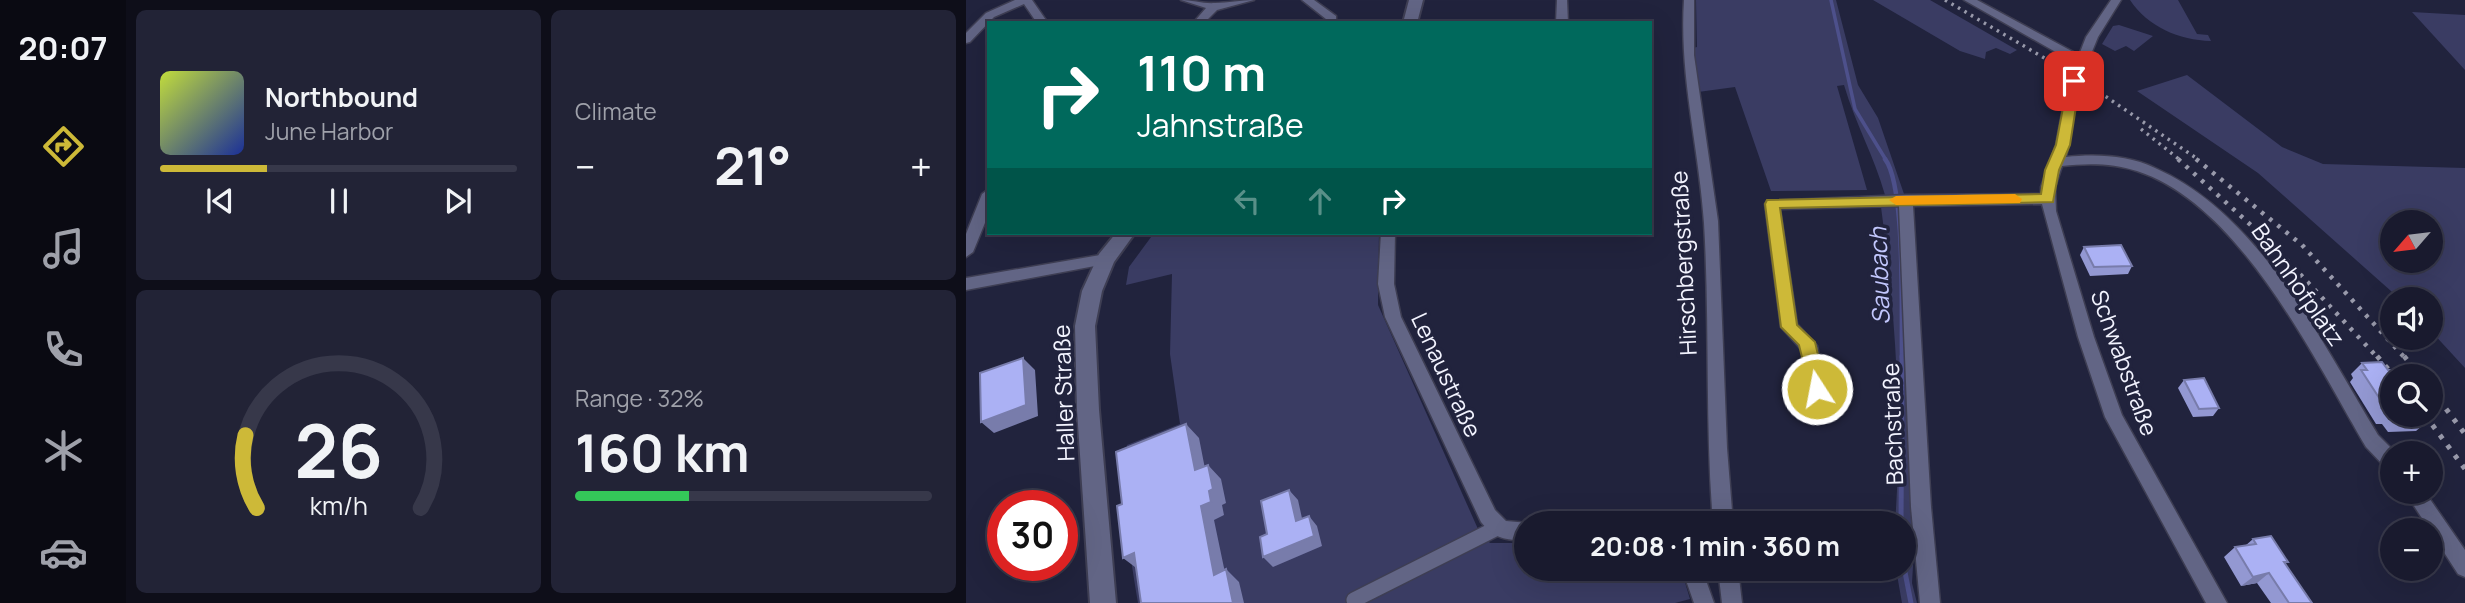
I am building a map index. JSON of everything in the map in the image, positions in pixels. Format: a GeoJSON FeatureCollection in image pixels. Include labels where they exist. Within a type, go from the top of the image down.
{"type":"FeatureCollection","features":[{"type":"Feature","properties":{"kind":"street"},"geometry":{"type":"LineString","coordinates":[[966,40],[990,15],[1026,0],[1042,21]]}},
{"type":"Feature","properties":{"kind":"street"},"geometry":{"type":"LineString","coordinates":[[1186,0],[1213,7],[1249,0]]}},
{"type":"Feature","properties":{"kind":"street"},"geometry":{"type":"LineString","coordinates":[[1307,0],[1329,14],[1331,21]]}},
{"type":"Feature","properties":{"kind":"street"},"geometry":{"type":"LineString","coordinates":[[1411,21],[1416,0]]}},
{"type":"Feature","properties":{"kind":"street"},"geometry":{"type":"LineString","coordinates":[[1562,0],[1562,21]]}},
{"type":"Feature","properties":{"kind":"street","name":"Hirschbergstraße"},"geometry":{"type":"LineString","coordinates":[[1689,0],[1688,46],[1711,219],[1716,456],[1722,511]]}},
{"type":"Feature","properties":{"kind":"street"},"geometry":{"type":"LineString","coordinates":[[1969,0],[2080,61]]}},
{"type":"Feature","properties":{"kind":"street","name":"Schwabstraße"},"geometry":{"type":"LineString","coordinates":[[2116,0],[2101,20],[2080,61],[2048,199],[2086,337],[2112,411],[2151,489],[2217,603]]}},
{"type":"Feature","properties":{"kind":"street"},"geometry":{"type":"LineString","coordinates":[[1200,21],[1213,7]]}},
{"type":"Feature","properties":{"kind":"street","name":"Bahnhofplatz"},"geometry":{"type":"LineString","coordinates":[[2060,154],[2152,172],[2198,201],[2227,228],[2280,293],[2372,441],[2380,449]]}},
{"type":"Feature","properties":{"kind":"street"},"geometry":{"type":"LineString","coordinates":[[966,252],[987,199]]}},
{"type":"Feature","properties":{"kind":"street"},"geometry":{"type":"LineString","coordinates":[[1817,389],[1807,342],[1789,327],[1772,204],[2048,199]]}},
{"type":"Feature","properties":{"kind":"street","name":"Bachstraße"},"geometry":{"type":"LineString","coordinates":[[1898,200],[1930,603]]}},
{"type":"Feature","properties":{"kind":"street","name":"Haller Straße"},"geometry":{"type":"LineString","coordinates":[[1103,603],[1088,410],[1085,326],[1092,291],[1106,259],[1124,235]]}},
{"type":"Feature","properties":{"kind":"street","name":"Lenaustraße"},"geometry":{"type":"LineString","coordinates":[[1388,235],[1386,284],[1393,317],[1488,516],[1497,528]]}},
{"type":"Feature","properties":{"kind":"street"},"geometry":{"type":"LineString","coordinates":[[966,284],[1106,259]]}},
{"type":"Feature","properties":{"kind":"street"},"geometry":{"type":"LineString","coordinates":[[2422,504],[2465,567]]}},
{"type":"Feature","properties":{"kind":"street"},"geometry":{"type":"LineString","coordinates":[[1353,600],[1497,528],[1514,532]]}},
{"type":"Feature","properties":{"kind":"street"},"geometry":{"type":"LineString","coordinates":[[1696,581],[1704,603]]}},
{"type":"Feature","properties":{"kind":"street"},"geometry":{"type":"LineString","coordinates":[[1729,581],[1732,603]]}},
{"type":"Feature","properties":{"kind":"shaded area"},"geometry":{"type":"Polygon","coordinates":[[[1696,0],[1836,0],[1858,85],[1878,118],[1904,194],[1885,195],[1844,85],[1837,86],[1867,190],[1771,191],[1735,87],[1698,92],[1693,48],[1697,47],[1696,0]]]}},
{"type":"Feature","properties":{"kind":"shaded area"},"geometry":{"type":"Polygon","coordinates":[[[1873,0],[1930,0],[2017,50],[2010,54],[1996,48],[1986,52],[1985,59],[1960,51],[1873,0]]]}},
{"type":"Feature","properties":{"kind":"shaded area"},"geometry":{"type":"Polygon","coordinates":[[[2130,0],[2178,0],[2197,34],[2208,35],[2211,41],[2176,35],[2155,25],[2130,0]]]}},
{"type":"Feature","properties":{"kind":"shaded area"},"geometry":{"type":"Polygon","coordinates":[[[2412,12],[2465,15],[2465,70],[2412,12]]]}},
{"type":"Feature","properties":{"kind":"shaded area"},"geometry":{"type":"Polygon","coordinates":[[[2119,25],[2153,36],[2134,51],[2126,46],[2115,51],[2102,44],[2113,26],[2119,25]]]}},
{"type":"Feature","properties":{"kind":"shaded area"},"geometry":{"type":"Polygon","coordinates":[[[2187,75],[2282,147],[2323,164],[2465,168],[2465,368],[2443,344],[2443,287],[2386,287],[2258,173],[2137,91],[2187,75]]]}},
{"type":"Feature","properties":{"kind":"shaded area"},"geometry":{"type":"Polygon","coordinates":[[[1881,207],[1900,207],[1914,511],[1896,511],[1898,404],[1890,285],[1881,207]]]}},
{"type":"Feature","properties":{"kind":"shaded area"},"geometry":{"type":"Polygon","coordinates":[[[1153,235],[1379,235],[1378,305],[1478,529],[1490,543],[1514,543],[1514,581],[1685,581],[1690,599],[1675,603],[1138,603],[1125,505],[1127,445],[1180,424],[1170,354],[1172,274],[1126,285],[1129,267],[1153,235]]]}},
{"type":"Feature","properties":{"kind":"shaded area"},"geometry":{"type":"Polygon","coordinates":[[[1898,581],[1912,581],[1917,603],[1902,603],[1898,581]]]}},
{"type":"Feature","properties":{"kind":"building"},"geometry":{"type":"Polygon","coordinates":[[[2121,245],[2132,266],[2094,267],[2084,247],[2121,245]]]}},
{"type":"Feature","properties":{"kind":"building"},"geometry":{"type":"Polygon","coordinates":[[[1023,358],[1026,405],[981,422],[980,373],[1023,358]]]}},
{"type":"Feature","properties":{"kind":"building"},"geometry":{"type":"Polygon","coordinates":[[[2362,363],[2384,364],[2380,364],[2380,399],[2361,370],[2367,370],[2362,363]]]}},
{"type":"Feature","properties":{"kind":"building"},"geometry":{"type":"Polygon","coordinates":[[[2204,378],[2219,408],[2199,409],[2184,380],[2204,378]]]}},
{"type":"Feature","properties":{"kind":"building"},"geometry":{"type":"Polygon","coordinates":[[[1186,424],[1195,470],[1208,465],[1213,489],[1209,491],[1211,502],[1201,506],[1214,575],[1226,569],[1233,603],[1141,603],[1134,553],[1123,558],[1117,506],[1122,504],[1116,452],[1186,424]]]}},
{"type":"Feature","properties":{"kind":"building"},"geometry":{"type":"Polygon","coordinates":[[[1289,490],[1296,521],[1309,516],[1314,536],[1263,557],[1260,537],[1267,534],[1261,501],[1289,490]]]}},
{"type":"Feature","properties":{"kind":"building"},"geometry":{"type":"Polygon","coordinates":[[[2271,536],[2288,562],[2284,562],[2312,603],[2289,603],[2269,573],[2253,577],[2235,547],[2256,544],[2253,539],[2271,536]]]}},
{"type":"Feature","properties":{"kind":"waterway","name":"Saubach"},"geometry":{"type":"LineString","coordinates":[[1831,0],[1855,109],[1886,160]]}},
{"type":"Feature","properties":{"kind":"waterway","name":"Saubach"},"geometry":{"type":"LineString","coordinates":[[1885,159],[1892,174],[1899,223],[1902,356]]}},
{"type":"Feature","properties":{"kind":"waterway","name":"Saubach"},"geometry":{"type":"LineString","coordinates":[[1901,511],[1902,356]]}},
{"type":"Feature","properties":{"kind":"waterway","name":"Saubach"},"geometry":{"type":"LineString","coordinates":[[1907,581],[1911,603]]}},
{"type":"Feature","properties":{"kind":"railway"},"geometry":{"type":"LineString","coordinates":[[1945,0],[2077,77],[2199,160]]}},
{"type":"Feature","properties":{"kind":"railway"},"geometry":{"type":"LineString","coordinates":[[2141,129],[2180,160]]}},
{"type":"Feature","properties":{"kind":"railway"},"geometry":{"type":"LineString","coordinates":[[2178,159],[2274,246],[2378,358]]}},
{"type":"Feature","properties":{"kind":"railway"},"geometry":{"type":"LineString","coordinates":[[2196,159],[2302,245],[2405,358]]}},
{"type":"Feature","properties":{"kind":"railway"},"geometry":{"type":"LineString","coordinates":[[2377,356],[2384,364]]}},
{"type":"Feature","properties":{"kind":"railway"},"geometry":{"type":"LineString","coordinates":[[2404,356],[2410,364]]}},
{"type":"Feature","properties":{"kind":"railway"},"geometry":{"type":"LineString","coordinates":[[2443,405],[2465,434]]}},
{"type":"Feature","properties":{"kind":"railway"},"geometry":{"type":"LineString","coordinates":[[2434,427],[2465,469]]}},
{"type":"Feature","properties":{"kind":"slow traffic"},"geometry":{"type":"LineString","coordinates":[[1896,200],[2015,199]]}},
{"type":"Feature","properties":{"kind":"route"},"geometry":{"type":"LineString","coordinates":[[1817,389],[1809,346],[1789,327],[1772,204],[2048,199],[2052,170],[2063,145],[2074,81]]}}]}
